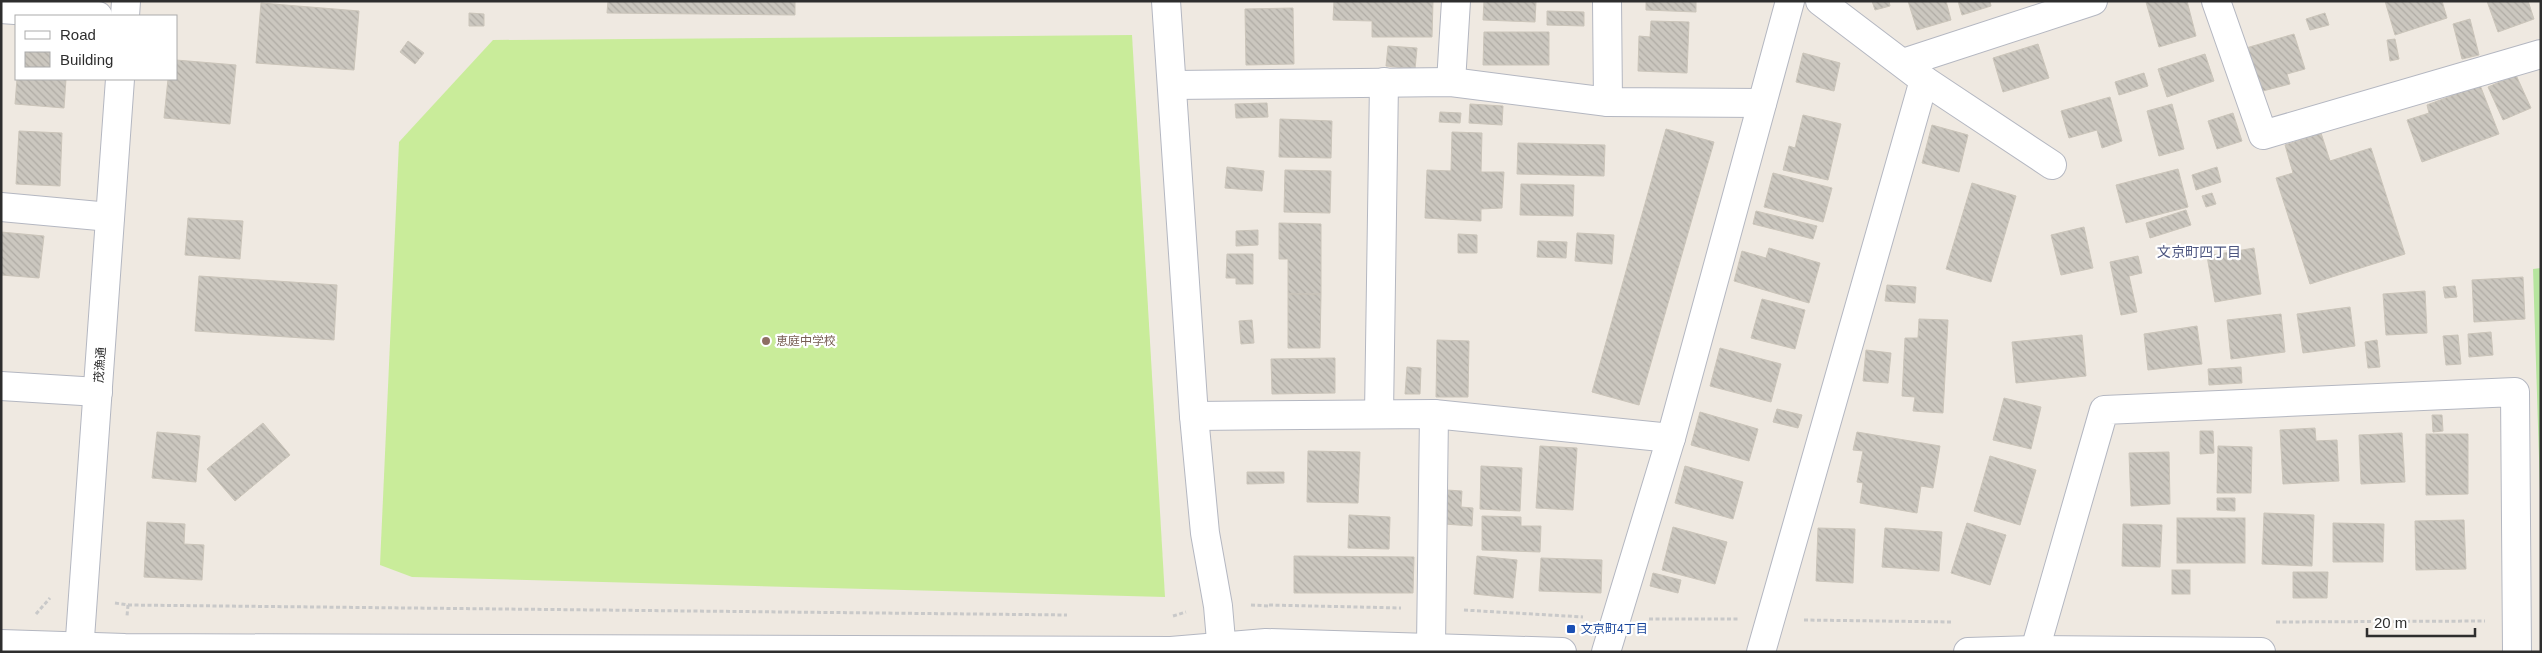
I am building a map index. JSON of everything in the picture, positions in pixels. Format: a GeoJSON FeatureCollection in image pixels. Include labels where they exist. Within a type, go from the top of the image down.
{"type":"FeatureCollection","features":[{"type":"Feature","properties":{"kind":"street"},"geometry":{"type":"LineString","coordinates":[[125,15],[126,1]]}},
{"type":"Feature","properties":{"kind":"street"},"geometry":{"type":"LineString","coordinates":[[1166,1],[1194,416],[1204,533],[1218,606],[1221,649]]}},
{"type":"Feature","properties":{"kind":"street"},"geometry":{"type":"LineString","coordinates":[[1451,82],[1456,1]]}},
{"type":"Feature","properties":{"kind":"street"},"geometry":{"type":"LineString","coordinates":[[1607,1],[1608,102]]}},
{"type":"Feature","properties":{"kind":"street"},"geometry":{"type":"LineString","coordinates":[[1606,652],[1671,438],[1790,1]]}},
{"type":"Feature","properties":{"kind":"street"},"geometry":{"type":"LineString","coordinates":[[1820,1],[1924,80],[2052,165]]}},
{"type":"Feature","properties":{"kind":"street"},"geometry":{"type":"LineString","coordinates":[[1903,63],[2093,1]]}},
{"type":"Feature","properties":{"kind":"street"},"geometry":{"type":"LineString","coordinates":[[2216,1],[2263,135],[2541,54]]}},
{"type":"Feature","properties":{"kind":"street"},"geometry":{"type":"LineString","coordinates":[[1,9],[84,15]]}},
{"type":"Feature","properties":{"kind":"street","name":"茂漁通"},"geometry":{"type":"LineString","coordinates":[[80,649],[120,80]]}},
{"type":"Feature","properties":{"kind":"street"},"geometry":{"type":"LineString","coordinates":[[1761,652],[1924,80]]}},
{"type":"Feature","properties":{"kind":"street"},"geometry":{"type":"LineString","coordinates":[[1379,414],[1384,82]]}},
{"type":"Feature","properties":{"kind":"street"},"geometry":{"type":"LineString","coordinates":[[1172,86],[1451,82],[1608,102],[1762,103]]}},
{"type":"Feature","properties":{"kind":"street"},"geometry":{"type":"LineString","coordinates":[[1,208],[110,217]]}},
{"type":"Feature","properties":{"kind":"street"},"geometry":{"type":"LineString","coordinates":[[1,386],[98,392]]}},
{"type":"Feature","properties":{"kind":"street"},"geometry":{"type":"LineString","coordinates":[[2035,650],[2104,410],[2515,392],[2516,652]]}},
{"type":"Feature","properties":{"kind":"street"},"geometry":{"type":"LineString","coordinates":[[1194,416],[1434,414],[1671,438]]}},
{"type":"Feature","properties":{"kind":"street"},"geometry":{"type":"LineString","coordinates":[[1431,646],[1434,414]]}},
{"type":"Feature","properties":{"kind":"street"},"geometry":{"type":"LineString","coordinates":[[1,644],[80,649],[840,652],[1171,651],[1221,649],[1266,643],[1431,646],[1562,652]]}},
{"type":"Feature","properties":{"kind":"street"},"geometry":{"type":"LineString","coordinates":[[1968,652],[2035,650],[2261,652]]}},
{"type":"Feature","properties":{"kind":"path"},"geometry":{"type":"LineString","coordinates":[[128,605],[1070,616]]}},
{"type":"Feature","properties":{"kind":"path"},"geometry":{"type":"LineString","coordinates":[[1269,605],[1431,608],[1616,619],[1955,622]]}},
{"type":"Feature","properties":{"kind":"path"},"geometry":{"type":"LineString","coordinates":[[2270,622],[2516,621]]}},
{"type":"Feature","properties":{"kind":"green space","name":"恵庭中学校"},"geometry":{"type":"Polygon","coordinates":[[[1132,35],[1165,597],[412,577],[380,565],[399,142],[493,40],[1132,35]]]}},
{"type":"Feature","properties":{"kind":"green space"},"geometry":{"type":"Polygon","coordinates":[[[2541,268],[2541,489],[2540,489],[2533,269],[2541,268]]]}},
{"type":"Feature","properties":{"kind":"building"},"geometry":{"type":"Polygon","coordinates":[[[608,1],[795,1],[795,15],[607,13],[608,1]]]}},
{"type":"Feature","properties":{"kind":"building"},"geometry":{"type":"Polygon","coordinates":[[[1334,1],[1433,1],[1432,37],[1372,37],[1372,21],[1333,20],[1334,1]]]}},
{"type":"Feature","properties":{"kind":"building"},"geometry":{"type":"Polygon","coordinates":[[[1484,1],[1536,1],[1535,22],[1483,20],[1484,1]]]}},
{"type":"Feature","properties":{"kind":"building"},"geometry":{"type":"Polygon","coordinates":[[[1646,1],[1696,1],[1696,12],[1646,10],[1646,1]]]}},
{"type":"Feature","properties":{"kind":"building"},"geometry":{"type":"Polygon","coordinates":[[[1872,1],[1889,1],[1890,6],[1875,10],[1872,1]]]}},
{"type":"Feature","properties":{"kind":"building"},"geometry":{"type":"Polygon","coordinates":[[[1908,1],[1946,1],[1951,20],[1917,30],[1908,1]]]}},
{"type":"Feature","properties":{"kind":"building"},"geometry":{"type":"Polygon","coordinates":[[[1958,1],[1990,1],[1991,6],[1962,15],[1958,1]]]}},
{"type":"Feature","properties":{"kind":"building"},"geometry":{"type":"Polygon","coordinates":[[[2187,1],[2196,36],[2159,47],[2146,2],[2187,1]]]}},
{"type":"Feature","properties":{"kind":"building"},"geometry":{"type":"Polygon","coordinates":[[[2385,1],[2442,1],[2447,18],[2395,35],[2385,1]]]}},
{"type":"Feature","properties":{"kind":"building"},"geometry":{"type":"Polygon","coordinates":[[[2487,1],[2528,1],[2534,19],[2498,32],[2487,1]]]}},
{"type":"Feature","properties":{"kind":"building"},"geometry":{"type":"Polygon","coordinates":[[[261,3],[359,11],[354,70],[256,63],[261,3]]]}},
{"type":"Feature","properties":{"kind":"building"},"geometry":{"type":"Polygon","coordinates":[[[1293,8],[1294,64],[1246,65],[1245,9],[1293,8]]]}},
{"type":"Feature","properties":{"kind":"building"},"geometry":{"type":"Polygon","coordinates":[[[1547,11],[1584,12],[1584,26],[1547,25],[1547,11]]]}},
{"type":"Feature","properties":{"kind":"building"},"geometry":{"type":"Polygon","coordinates":[[[469,13],[484,14],[484,26],[469,26],[469,13]]]}},
{"type":"Feature","properties":{"kind":"building"},"geometry":{"type":"Polygon","coordinates":[[[2325,13],[2329,25],[2310,30],[2306,19],[2325,13]]]}},
{"type":"Feature","properties":{"kind":"building"},"geometry":{"type":"Polygon","coordinates":[[[2470,19],[2479,55],[2462,59],[2453,24],[2470,19]]]}},
{"type":"Feature","properties":{"kind":"building"},"geometry":{"type":"Polygon","coordinates":[[[1651,21],[1689,22],[1687,73],[1638,71],[1639,36],[1650,37],[1651,21]]]}},
{"type":"Feature","properties":{"kind":"building"},"geometry":{"type":"Polygon","coordinates":[[[1484,32],[1549,32],[1549,65],[1483,65],[1484,32]]]}},
{"type":"Feature","properties":{"kind":"building"},"geometry":{"type":"Polygon","coordinates":[[[2294,34],[2305,69],[2287,74],[2290,84],[2259,92],[2246,48],[2294,34]]]}},
{"type":"Feature","properties":{"kind":"building"},"geometry":{"type":"Polygon","coordinates":[[[2395,39],[2399,59],[2390,61],[2387,40],[2395,39]]]}},
{"type":"Feature","properties":{"kind":"building"},"geometry":{"type":"Polygon","coordinates":[[[408,41],[424,53],[415,64],[400,52],[408,41]]]}},
{"type":"Feature","properties":{"kind":"building"},"geometry":{"type":"Polygon","coordinates":[[[2038,44],[2049,78],[2003,92],[1993,58],[2038,44]]]}},
{"type":"Feature","properties":{"kind":"building"},"geometry":{"type":"Polygon","coordinates":[[[1388,46],[1417,48],[1415,69],[1386,66],[1388,46]]]}},
{"type":"Feature","properties":{"kind":"building"},"geometry":{"type":"Polygon","coordinates":[[[1803,53],[1840,63],[1834,91],[1796,82],[1803,53]]]}},
{"type":"Feature","properties":{"kind":"building"},"geometry":{"type":"Polygon","coordinates":[[[2205,54],[2214,81],[2167,97],[2158,69],[2205,54]]]}},
{"type":"Feature","properties":{"kind":"building"},"geometry":{"type":"Polygon","coordinates":[[[178,60],[236,65],[230,124],[164,118],[168,80],[178,80],[178,60]]]}},
{"type":"Feature","properties":{"kind":"building"},"geometry":{"type":"Polygon","coordinates":[[[2144,73],[2148,86],[2119,95],[2115,82],[2144,73]]]}},
{"type":"Feature","properties":{"kind":"building"},"geometry":{"type":"Polygon","coordinates":[[[2516,75],[2531,108],[2503,120],[2488,87],[2516,75]]]}},
{"type":"Feature","properties":{"kind":"building"},"geometry":{"type":"Polygon","coordinates":[[[17,80],[66,80],[64,108],[15,104],[17,80]]]}},
{"type":"Feature","properties":{"kind":"building"},"geometry":{"type":"Polygon","coordinates":[[[2480,85],[2499,134],[2422,162],[2407,120],[2429,113],[2427,105],[2480,85]]]}},
{"type":"Feature","properties":{"kind":"building"},"geometry":{"type":"Polygon","coordinates":[[[2110,97],[2122,141],[2102,148],[2097,130],[2069,138],[2061,111],[2110,97]]]}},
{"type":"Feature","properties":{"kind":"building"},"geometry":{"type":"Polygon","coordinates":[[[1267,103],[1268,117],[1236,118],[1235,104],[1267,103]]]}},
{"type":"Feature","properties":{"kind":"building"},"geometry":{"type":"Polygon","coordinates":[[[1470,104],[1503,106],[1502,125],[1469,123],[1470,104]]]}},
{"type":"Feature","properties":{"kind":"building"},"geometry":{"type":"Polygon","coordinates":[[[2172,104],[2184,149],[2159,156],[2147,111],[2172,104]]]}},
{"type":"Feature","properties":{"kind":"building"},"geometry":{"type":"Polygon","coordinates":[[[1440,112],[1461,113],[1460,123],[1439,122],[1440,112]]]}},
{"type":"Feature","properties":{"kind":"building"},"geometry":{"type":"Polygon","coordinates":[[[2233,113],[2242,141],[2217,149],[2208,121],[2233,113]]]}},
{"type":"Feature","properties":{"kind":"building"},"geometry":{"type":"Polygon","coordinates":[[[1803,115],[1841,124],[1828,180],[1783,170],[1789,146],[1795,148],[1803,115]]]}},
{"type":"Feature","properties":{"kind":"building"},"geometry":{"type":"Polygon","coordinates":[[[1280,119],[1332,121],[1331,158],[1279,157],[1280,119]]]}},
{"type":"Feature","properties":{"kind":"building"},"geometry":{"type":"Polygon","coordinates":[[[1932,125],[1968,135],[1959,172],[1922,163],[1932,125]]]}},
{"type":"Feature","properties":{"kind":"building"},"geometry":{"type":"Polygon","coordinates":[[[1666,129],[1714,142],[1639,405],[1592,392],[1666,129]]]}},
{"type":"Feature","properties":{"kind":"building"},"geometry":{"type":"Polygon","coordinates":[[[19,131],[62,133],[60,186],[16,184],[19,131]]]}},
{"type":"Feature","properties":{"kind":"building"},"geometry":{"type":"Polygon","coordinates":[[[1452,132],[1482,133],[1481,172],[1504,172],[1502,208],[1481,209],[1481,221],[1425,218],[1427,170],[1451,171],[1452,132]]]}},
{"type":"Feature","properties":{"kind":"building"},"geometry":{"type":"Polygon","coordinates":[[[2321,133],[2330,161],[2371,148],[2405,254],[2310,284],[2276,178],[2293,173],[2285,145],[2321,133]]]}},
{"type":"Feature","properties":{"kind":"building"},"geometry":{"type":"Polygon","coordinates":[[[1518,143],[1605,145],[1604,176],[1517,174],[1518,143]]]}},
{"type":"Feature","properties":{"kind":"building"},"geometry":{"type":"Polygon","coordinates":[[[1227,167],[1264,171],[1262,191],[1225,188],[1227,167]]]}},
{"type":"Feature","properties":{"kind":"building"},"geometry":{"type":"Polygon","coordinates":[[[2217,167],[2221,182],[2196,190],[2192,175],[2217,167]]]}},
{"type":"Feature","properties":{"kind":"building"},"geometry":{"type":"Polygon","coordinates":[[[2178,169],[2188,207],[2126,223],[2116,185],[2178,169]]]}},
{"type":"Feature","properties":{"kind":"building"},"geometry":{"type":"Polygon","coordinates":[[[1285,170],[1331,171],[1330,213],[1284,212],[1285,170]]]}},
{"type":"Feature","properties":{"kind":"building"},"geometry":{"type":"Polygon","coordinates":[[[1773,173],[1832,188],[1823,222],[1764,207],[1773,173]]]}},
{"type":"Feature","properties":{"kind":"building"},"geometry":{"type":"Polygon","coordinates":[[[1972,183],[2016,196],[1991,282],[1946,269],[1972,183]]]}},
{"type":"Feature","properties":{"kind":"building"},"geometry":{"type":"Polygon","coordinates":[[[1521,184],[1574,185],[1573,216],[1520,215],[1521,184]]]}},
{"type":"Feature","properties":{"kind":"building"},"geometry":{"type":"Polygon","coordinates":[[[2212,193],[2216,204],[2206,207],[2202,196],[2212,193]]]}},
{"type":"Feature","properties":{"kind":"building"},"geometry":{"type":"Polygon","coordinates":[[[2186,210],[2191,225],[2150,238],[2146,223],[2186,210]]]}},
{"type":"Feature","properties":{"kind":"building"},"geometry":{"type":"Polygon","coordinates":[[[1756,211],[1817,226],[1813,239],[1753,224],[1756,211]]]}},
{"type":"Feature","properties":{"kind":"building"},"geometry":{"type":"Polygon","coordinates":[[[188,218],[243,221],[240,259],[185,255],[188,218]]]}},
{"type":"Feature","properties":{"kind":"building"},"geometry":{"type":"Polygon","coordinates":[[[1279,223],[1321,224],[1321,294],[1288,294],[1288,259],[1279,259],[1279,223]]]}},
{"type":"Feature","properties":{"kind":"building"},"geometry":{"type":"Polygon","coordinates":[[[2084,227],[2093,268],[2061,275],[2051,235],[2084,227]]]}},
{"type":"Feature","properties":{"kind":"building"},"geometry":{"type":"Polygon","coordinates":[[[1258,230],[1258,245],[1236,246],[1236,231],[1258,230]]]}},
{"type":"Feature","properties":{"kind":"building"},"geometry":{"type":"Polygon","coordinates":[[[1,232],[44,236],[39,278],[1,275],[1,232]]]}},
{"type":"Feature","properties":{"kind":"building"},"geometry":{"type":"Polygon","coordinates":[[[1577,233],[1614,235],[1612,264],[1575,261],[1577,233]]]}},
{"type":"Feature","properties":{"kind":"building"},"geometry":{"type":"Polygon","coordinates":[[[1458,234],[1477,235],[1477,253],[1458,253],[1458,234]]]}},
{"type":"Feature","properties":{"kind":"building"},"geometry":{"type":"Polygon","coordinates":[[[1538,241],[1567,242],[1566,258],[1537,257],[1538,241]]]}},
{"type":"Feature","properties":{"kind":"building"},"geometry":{"type":"Polygon","coordinates":[[[1769,248],[1820,263],[1809,303],[1734,281],[1742,251],[1766,258],[1769,248]]]}},
{"type":"Feature","properties":{"kind":"building"},"geometry":{"type":"Polygon","coordinates":[[[2254,248],[2261,294],[2215,302],[2207,256],[2254,248]]]}},
{"type":"Feature","properties":{"kind":"building"},"geometry":{"type":"Polygon","coordinates":[[[1227,254],[1253,254],[1253,284],[1236,284],[1236,278],[1226,278],[1227,254]]]}},
{"type":"Feature","properties":{"kind":"building"},"geometry":{"type":"Polygon","coordinates":[[[2138,256],[2142,273],[2129,276],[2137,312],[2121,315],[2110,262],[2138,256]]]}},
{"type":"Feature","properties":{"kind":"building"},"geometry":{"type":"Polygon","coordinates":[[[199,276],[337,285],[334,340],[195,331],[199,276]]]}},
{"type":"Feature","properties":{"kind":"building"},"geometry":{"type":"Polygon","coordinates":[[[2523,277],[2525,319],[2474,322],[2472,280],[2523,277]]]}},
{"type":"Feature","properties":{"kind":"building"},"geometry":{"type":"Polygon","coordinates":[[[1887,285],[1916,287],[1915,303],[1885,301],[1887,285]]]}},
{"type":"Feature","properties":{"kind":"building"},"geometry":{"type":"Polygon","coordinates":[[[2455,286],[2457,297],[2445,298],[2443,287],[2455,286]]]}},
{"type":"Feature","properties":{"kind":"building"},"geometry":{"type":"Polygon","coordinates":[[[2425,291],[2427,333],[2386,335],[2383,294],[2425,291]]]}},
{"type":"Feature","properties":{"kind":"building"},"geometry":{"type":"Polygon","coordinates":[[[1288,294],[1321,294],[1320,348],[1288,348],[1288,294]]]}},
{"type":"Feature","properties":{"kind":"building"},"geometry":{"type":"Polygon","coordinates":[[[1762,299],[1805,310],[1795,349],[1751,338],[1762,299]]]}},
{"type":"Feature","properties":{"kind":"building"},"geometry":{"type":"Polygon","coordinates":[[[2350,307],[2355,346],[2303,353],[2297,314],[2350,307]]]}},
{"type":"Feature","properties":{"kind":"building"},"geometry":{"type":"Polygon","coordinates":[[[2281,314],[2285,352],[2231,359],[2227,320],[2281,314]]]}},
{"type":"Feature","properties":{"kind":"building"},"geometry":{"type":"Polygon","coordinates":[[[1919,319],[1948,320],[1943,413],[1913,411],[1915,397],[1902,396],[1905,338],[1918,338],[1919,319]]]}},
{"type":"Feature","properties":{"kind":"building"},"geometry":{"type":"Polygon","coordinates":[[[1252,320],[1254,343],[1241,344],[1239,321],[1252,320]]]}},
{"type":"Feature","properties":{"kind":"building"},"geometry":{"type":"Polygon","coordinates":[[[2197,326],[2202,364],[2148,370],[2144,334],[2197,326]]]}},
{"type":"Feature","properties":{"kind":"building"},"geometry":{"type":"Polygon","coordinates":[[[2491,332],[2493,355],[2469,357],[2468,334],[2491,332]]]}},
{"type":"Feature","properties":{"kind":"building"},"geometry":{"type":"Polygon","coordinates":[[[2082,335],[2086,376],[2016,383],[2012,342],[2082,335]]]}},
{"type":"Feature","properties":{"kind":"building"},"geometry":{"type":"Polygon","coordinates":[[[2458,335],[2461,364],[2446,365],[2443,336],[2458,335]]]}},
{"type":"Feature","properties":{"kind":"building"},"geometry":{"type":"Polygon","coordinates":[[[1437,340],[1469,341],[1468,397],[1436,397],[1437,340]]]}},
{"type":"Feature","properties":{"kind":"building"},"geometry":{"type":"Polygon","coordinates":[[[2377,340],[2380,367],[2368,368],[2365,342],[2377,340]]]}},
{"type":"Feature","properties":{"kind":"building"},"geometry":{"type":"Polygon","coordinates":[[[1720,348],[1781,364],[1771,402],[1710,386],[1720,348]]]}},
{"type":"Feature","properties":{"kind":"building"},"geometry":{"type":"Polygon","coordinates":[[[1866,350],[1891,353],[1888,383],[1863,381],[1866,350]]]}},
{"type":"Feature","properties":{"kind":"building"},"geometry":{"type":"Polygon","coordinates":[[[1335,358],[1335,393],[1272,394],[1271,359],[1335,358]]]}},
{"type":"Feature","properties":{"kind":"building"},"geometry":{"type":"Polygon","coordinates":[[[1407,367],[1421,368],[1420,394],[1405,394],[1407,367]]]}},
{"type":"Feature","properties":{"kind":"building"},"geometry":{"type":"Polygon","coordinates":[[[2241,367],[2242,383],[2209,385],[2208,369],[2241,367]]]}},
{"type":"Feature","properties":{"kind":"building"},"geometry":{"type":"Polygon","coordinates":[[[2004,398],[2041,407],[2031,449],[1993,440],[2004,398]]]}},
{"type":"Feature","properties":{"kind":"building"},"geometry":{"type":"Polygon","coordinates":[[[1777,409],[1802,415],[1798,428],[1773,422],[1777,409]]]}},
{"type":"Feature","properties":{"kind":"building"},"geometry":{"type":"Polygon","coordinates":[[[1700,412],[1758,429],[1749,461],[1691,445],[1700,412]]]}},
{"type":"Feature","properties":{"kind":"building"},"geometry":{"type":"Polygon","coordinates":[[[2432,415],[2442,415],[2443,431],[2433,432],[2432,415]]]}},
{"type":"Feature","properties":{"kind":"building"},"geometry":{"type":"Polygon","coordinates":[[[263,423],[290,455],[235,501],[207,469],[263,423]]]}},
{"type":"Feature","properties":{"kind":"building"},"geometry":{"type":"Polygon","coordinates":[[[2315,428],[2316,441],[2337,440],[2339,481],[2283,484],[2280,430],[2315,428]]]}},
{"type":"Feature","properties":{"kind":"building"},"geometry":{"type":"Polygon","coordinates":[[[2200,431],[2213,431],[2214,453],[2200,454],[2200,431]]]}},
{"type":"Feature","properties":{"kind":"building"},"geometry":{"type":"Polygon","coordinates":[[[157,432],[200,436],[196,482],[152,478],[157,432]]]}},
{"type":"Feature","properties":{"kind":"building"},"geometry":{"type":"Polygon","coordinates":[[[1857,432],[1940,446],[1933,488],[1921,486],[1917,513],[1860,503],[1863,483],[1857,482],[1863,451],[1853,450],[1857,432]]]}},
{"type":"Feature","properties":{"kind":"building"},"geometry":{"type":"Polygon","coordinates":[[[2402,433],[2405,482],[2361,484],[2359,435],[2402,433]]]}},
{"type":"Feature","properties":{"kind":"building"},"geometry":{"type":"Polygon","coordinates":[[[2426,434],[2468,434],[2468,494],[2426,495],[2426,434]]]}},
{"type":"Feature","properties":{"kind":"building"},"geometry":{"type":"Polygon","coordinates":[[[1540,446],[1577,448],[1573,510],[1536,508],[1540,446]]]}},
{"type":"Feature","properties":{"kind":"building"},"geometry":{"type":"Polygon","coordinates":[[[2218,446],[2252,447],[2251,493],[2217,493],[2218,446]]]}},
{"type":"Feature","properties":{"kind":"building"},"geometry":{"type":"Polygon","coordinates":[[[1308,451],[1360,452],[1358,503],[1307,502],[1308,451]]]}},
{"type":"Feature","properties":{"kind":"building"},"geometry":{"type":"Polygon","coordinates":[[[2169,452],[2170,504],[2131,506],[2129,453],[2169,452]]]}},
{"type":"Feature","properties":{"kind":"building"},"geometry":{"type":"Polygon","coordinates":[[[1990,456],[2036,470],[2020,525],[1974,511],[1990,456]]]}},
{"type":"Feature","properties":{"kind":"building"},"geometry":{"type":"Polygon","coordinates":[[[1481,466],[1522,468],[1520,511],[1480,509],[1481,466]]]}},
{"type":"Feature","properties":{"kind":"building"},"geometry":{"type":"Polygon","coordinates":[[[1685,466],[1743,482],[1733,519],[1675,503],[1685,466]]]}},
{"type":"Feature","properties":{"kind":"building"},"geometry":{"type":"Polygon","coordinates":[[[1247,472],[1284,472],[1284,483],[1247,484],[1247,472]]]}},
{"type":"Feature","properties":{"kind":"building"},"geometry":{"type":"Polygon","coordinates":[[[1447,490],[1462,491],[1461,507],[1473,508],[1472,526],[1444,524],[1447,490]]]}},
{"type":"Feature","properties":{"kind":"building"},"geometry":{"type":"Polygon","coordinates":[[[2217,498],[2235,498],[2235,511],[2217,510],[2217,498]]]}},
{"type":"Feature","properties":{"kind":"building"},"geometry":{"type":"Polygon","coordinates":[[[2264,513],[2314,515],[2312,566],[2262,564],[2264,513]]]}},
{"type":"Feature","properties":{"kind":"building"},"geometry":{"type":"Polygon","coordinates":[[[1349,515],[1390,517],[1389,549],[1348,548],[1349,515]]]}},
{"type":"Feature","properties":{"kind":"building"},"geometry":{"type":"Polygon","coordinates":[[[1482,516],[1521,517],[1521,526],[1541,526],[1540,552],[1482,550],[1482,516]]]}},
{"type":"Feature","properties":{"kind":"building"},"geometry":{"type":"Polygon","coordinates":[[[2177,518],[2245,518],[2245,563],[2177,563],[2177,518]]]}},
{"type":"Feature","properties":{"kind":"building"},"geometry":{"type":"Polygon","coordinates":[[[2464,520],[2466,569],[2416,570],[2415,521],[2464,520]]]}},
{"type":"Feature","properties":{"kind":"building"},"geometry":{"type":"Polygon","coordinates":[[[147,522],[185,524],[184,544],[204,545],[202,580],[144,577],[147,522]]]}},
{"type":"Feature","properties":{"kind":"building"},"geometry":{"type":"Polygon","coordinates":[[[1967,523],[2006,535],[1990,585],[1951,573],[1967,523]]]}},
{"type":"Feature","properties":{"kind":"building"},"geometry":{"type":"Polygon","coordinates":[[[2333,523],[2384,524],[2383,562],[2333,562],[2333,523]]]}},
{"type":"Feature","properties":{"kind":"building"},"geometry":{"type":"Polygon","coordinates":[[[2123,524],[2162,525],[2160,567],[2122,566],[2123,524]]]}},
{"type":"Feature","properties":{"kind":"building"},"geometry":{"type":"Polygon","coordinates":[[[1673,527],[1727,542],[1715,584],[1662,570],[1673,527]]]}},
{"type":"Feature","properties":{"kind":"building"},"geometry":{"type":"Polygon","coordinates":[[[1818,528],[1855,529],[1853,583],[1816,581],[1818,528]]]}},
{"type":"Feature","properties":{"kind":"building"},"geometry":{"type":"Polygon","coordinates":[[[1885,528],[1942,532],[1939,571],[1882,567],[1885,528]]]}},
{"type":"Feature","properties":{"kind":"building"},"geometry":{"type":"Polygon","coordinates":[[[1294,556],[1414,557],[1413,593],[1294,593],[1294,556]]]}},
{"type":"Feature","properties":{"kind":"building"},"geometry":{"type":"Polygon","coordinates":[[[1477,556],[1517,560],[1513,598],[1474,594],[1477,556]]]}},
{"type":"Feature","properties":{"kind":"building"},"geometry":{"type":"Polygon","coordinates":[[[1541,558],[1602,560],[1601,593],[1539,591],[1541,558]]]}},
{"type":"Feature","properties":{"kind":"building"},"geometry":{"type":"Polygon","coordinates":[[[2172,570],[2190,570],[2190,594],[2172,594],[2172,570]]]}},
{"type":"Feature","properties":{"kind":"building"},"geometry":{"type":"Polygon","coordinates":[[[2293,572],[2328,572],[2327,598],[2293,598],[2293,572]]]}},
{"type":"Feature","properties":{"kind":"building"},"geometry":{"type":"Polygon","coordinates":[[[1653,573],[1681,580],[1678,593],[1650,586],[1653,573]]]}},
{"type":"Feature","properties":{"kind":"place","name":"恵庭中学校"},"geometry":{"type":"Point","coordinates":[766,341]}},
{"type":"Feature","properties":{"kind":"place","name":"文京町4丁目"},"geometry":{"type":"Point","coordinates":[1571,629]}},
{"type":"Feature","properties":{"kind":"district","name":"文京町四丁目"},"geometry":{"type":"Point","coordinates":[2199,252]}}]}
